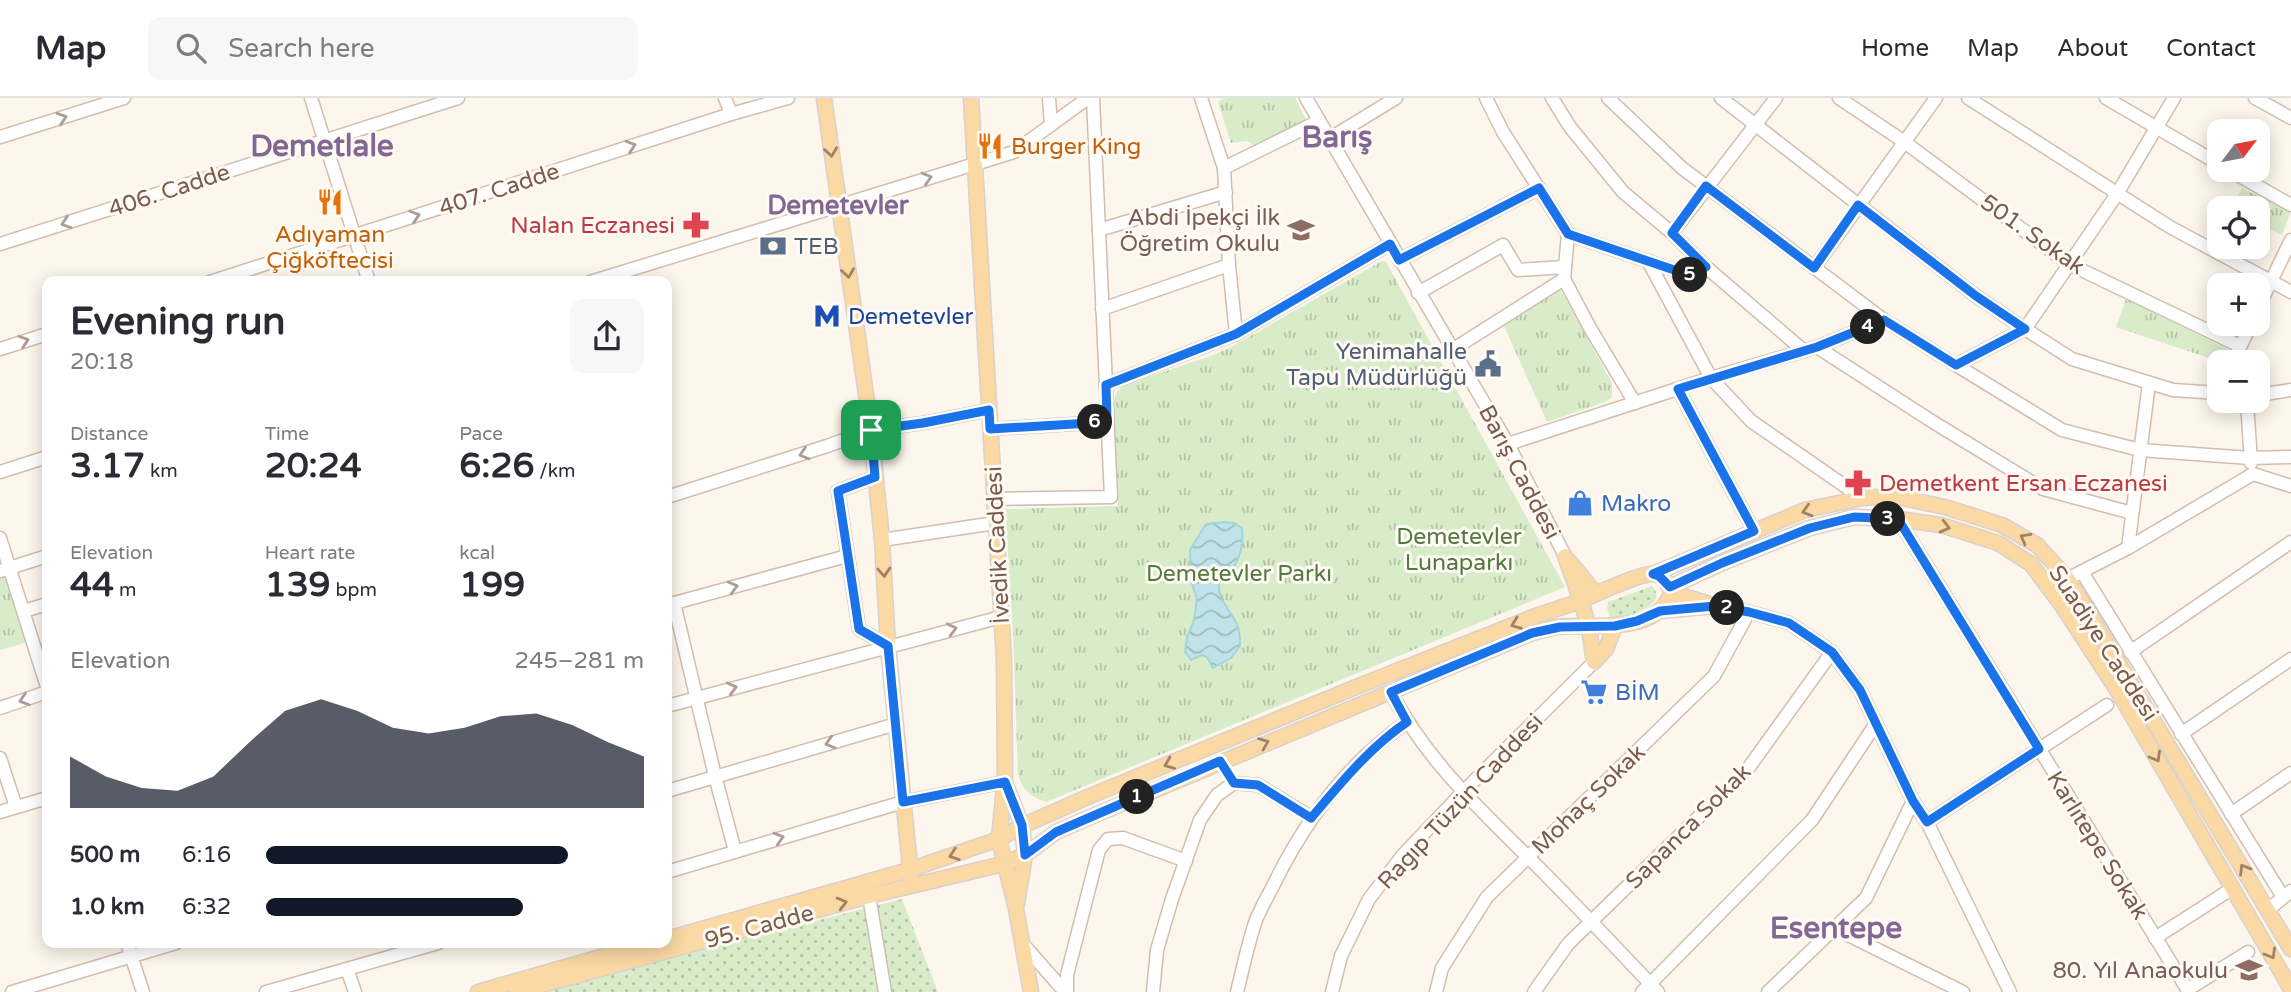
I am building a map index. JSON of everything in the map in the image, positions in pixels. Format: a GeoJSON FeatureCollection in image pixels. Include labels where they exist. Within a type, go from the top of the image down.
{"type":"FeatureCollection","features":[{"type":"Feature","properties":{"kind":"main road"},"geometry":{"type":"LineString","coordinates":[[824,98],[871,430],[882,540],[888,646],[912,885]]}},
{"type":"Feature","properties":{"kind":"main road","name":"İvedik Caddesi"},"geometry":{"type":"LineString","coordinates":[[971,98],[1005,693],[1005,782],[999,839],[1016,909],[1031,992]]}},
{"type":"Feature","properties":{"kind":"main road","name":"Suadiye Caddesi"},"geometry":{"type":"LineString","coordinates":[[1022,825],[1366,682],[1653,574],[1805,510],[1862,498],[1893,496],[1945,507],[2002,525],[2038,545],[2068,579],[2291,949]]}},
{"type":"Feature","properties":{"kind":"main road","name":"Suadiye Caddesi"},"geometry":{"type":"LineString","coordinates":[[1671,590],[1722,563],[1810,528],[1854,517],[1941,525],[1998,543],[2031,564],[2063,607],[2117,690],[2291,989]]}},
{"type":"Feature","properties":{"kind":"main road","name":"Barış Caddesi"},"geometry":{"type":"LineString","coordinates":[[1565,556],[1596,594]]}},
{"type":"Feature","properties":{"kind":"main road","name":"Barış Caddesi"},"geometry":{"type":"LineString","coordinates":[[1565,556],[1581,601]]}},
{"type":"Feature","properties":{"kind":"main road"},"geometry":{"type":"LineString","coordinates":[[1653,574],[1659,576],[1671,590],[1715,606]]}},
{"type":"Feature","properties":{"kind":"main road"},"geometry":{"type":"LineString","coordinates":[[1660,611],[1669,600],[1671,590]]}},
{"type":"Feature","properties":{"kind":"main road"},"geometry":{"type":"LineString","coordinates":[[1581,601],[1589,628],[1594,662]]}},
{"type":"Feature","properties":{"kind":"main road"},"geometry":{"type":"LineString","coordinates":[[1003,864],[1025,855],[1056,832],[1220,761],[1532,633],[1560,627],[1615,626],[1637,621],[1660,611],[1715,606]]}},
{"type":"Feature","properties":{"kind":"main road","name":"Ragıp Tüzün Caddesi"},"geometry":{"type":"LineString","coordinates":[[1594,662],[1606,649],[1615,626]]}},
{"type":"Feature","properties":{"kind":"main road","name":"İvedik Caddesi"},"geometry":{"type":"LineString","coordinates":[[1005,782],[1022,825],[1025,855],[1016,909]]}},
{"type":"Feature","properties":{"kind":"main road"},"geometry":{"type":"LineString","coordinates":[[999,839],[1022,825]]}},
{"type":"Feature","properties":{"kind":"main road","name":"95. Cadde"},"geometry":{"type":"LineString","coordinates":[[672,938],[909,870],[999,839]]}},
{"type":"Feature","properties":{"kind":"main road","name":"95. Cadde"},"geometry":{"type":"LineString","coordinates":[[516,992],[869,896],[1003,864]]}},
{"type":"Feature","properties":{"kind":"main road"},"geometry":{"type":"LineString","coordinates":[[478,992],[632,948]]}},
{"type":"Feature","properties":{"kind":"street"},"geometry":{"type":"LineString","coordinates":[[0,137],[124,98]]}},
{"type":"Feature","properties":{"kind":"street"},"geometry":{"type":"LineString","coordinates":[[310,98],[367,276]]}},
{"type":"Feature","properties":{"kind":"street","name":"406. Cadde"},"geometry":{"type":"LineString","coordinates":[[0,244],[458,98]]}},
{"type":"Feature","properties":{"kind":"street"},"geometry":{"type":"LineString","coordinates":[[725,98],[730,114]]}},
{"type":"Feature","properties":{"kind":"street","name":"407. Cadde"},"geometry":{"type":"LineString","coordinates":[[229,276],[730,114],[788,98]]}},
{"type":"Feature","properties":{"kind":"street"},"geometry":{"type":"LineString","coordinates":[[1049,98],[1051,125]]}},
{"type":"Feature","properties":{"kind":"street"},"geometry":{"type":"LineString","coordinates":[[616,276],[1014,152],[1090,98]]}},
{"type":"Feature","properties":{"kind":"street"},"geometry":{"type":"LineString","coordinates":[[994,499],[1111,497],[1090,98]]}},
{"type":"Feature","properties":{"kind":"street"},"geometry":{"type":"LineString","coordinates":[[1201,98],[1224,169],[1236,334]]}},
{"type":"Feature","properties":{"kind":"street","name":"Barış Caddesi"},"geometry":{"type":"LineString","coordinates":[[1306,98],[1508,444],[1565,556]]}},
{"type":"Feature","properties":{"kind":"street"},"geometry":{"type":"LineString","coordinates":[[1329,139],[1396,98]]}},
{"type":"Feature","properties":{"kind":"street"},"geometry":{"type":"LineString","coordinates":[[1486,98],[1503,132],[1568,234],[1565,273],[1590,328],[1635,403]]}},
{"type":"Feature","properties":{"kind":"street"},"geometry":{"type":"LineString","coordinates":[[1552,98],[1570,127],[1623,192],[1804,351]]}},
{"type":"Feature","properties":{"kind":"street"},"geometry":{"type":"LineString","coordinates":[[1608,98],[1682,168],[1884,320],[2062,430],[2140,450],[2250,458],[2291,457]]}},
{"type":"Feature","properties":{"kind":"street"},"geometry":{"type":"LineString","coordinates":[[1721,98],[1976,296],[2072,359],[2173,390],[2207,392]]}},
{"type":"Feature","properties":{"kind":"street"},"geometry":{"type":"LineString","coordinates":[[1672,233],[1776,98]]}},
{"type":"Feature","properties":{"kind":"street","name":"501. Sokak"},"geometry":{"type":"LineString","coordinates":[[1839,98],[1903,141],[2069,264],[2240,346]]}},
{"type":"Feature","properties":{"kind":"street"},"geometry":{"type":"LineString","coordinates":[[1814,268],[1936,98]]}},
{"type":"Feature","properties":{"kind":"street"},"geometry":{"type":"LineString","coordinates":[[1968,98],[2170,227],[2257,273]]}},
{"type":"Feature","properties":{"kind":"street"},"geometry":{"type":"LineString","coordinates":[[2106,98],[2207,157]]}},
{"type":"Feature","properties":{"kind":"street"},"geometry":{"type":"LineString","coordinates":[[1956,365],[2025,329],[2117,194],[2174,98]]}},
{"type":"Feature","properties":{"kind":"street"},"geometry":{"type":"LineString","coordinates":[[2256,98],[2291,118]]}},
{"type":"Feature","properties":{"kind":"street"},"geometry":{"type":"LineString","coordinates":[[1224,169],[1319,121]]}},
{"type":"Feature","properties":{"kind":"street"},"geometry":{"type":"LineString","coordinates":[[2250,182],[2291,205]]}},
{"type":"Feature","properties":{"kind":"street"},"geometry":{"type":"LineString","coordinates":[[1399,260],[1539,188]]}},
{"type":"Feature","properties":{"kind":"street"},"geometry":{"type":"LineString","coordinates":[[1099,230],[1226,192]]}},
{"type":"Feature","properties":{"kind":"street"},"geometry":{"type":"LineString","coordinates":[[1568,234],[1689,275],[1706,267]]}},
{"type":"Feature","properties":{"kind":"street"},"geometry":{"type":"LineString","coordinates":[[2291,240],[2270,280],[2291,292]]}},
{"type":"Feature","properties":{"kind":"street"},"geometry":{"type":"LineString","coordinates":[[1106,385],[1236,334],[1390,244]]}},
{"type":"Feature","properties":{"kind":"street"},"geometry":{"type":"LineString","coordinates":[[1419,293],[1503,245],[1518,270],[1565,273]]}},
{"type":"Feature","properties":{"kind":"street"},"geometry":{"type":"LineString","coordinates":[[1648,261],[1711,378],[1751,421],[1862,498]]}},
{"type":"Feature","properties":{"kind":"street"},"geometry":{"type":"LineString","coordinates":[[1102,309],[1229,265]]}},
{"type":"Feature","properties":{"kind":"street"},"geometry":{"type":"LineString","coordinates":[[1452,350],[1565,273]]}},
{"type":"Feature","properties":{"kind":"street"},"geometry":{"type":"LineString","coordinates":[[1508,444],[1711,378],[1817,347],[1884,320]]}},
{"type":"Feature","properties":{"kind":"street"},"geometry":{"type":"LineString","coordinates":[[0,349],[42,336]]}},
{"type":"Feature","properties":{"kind":"street"},"geometry":{"type":"LineString","coordinates":[[2238,350],[2245,336]]}},
{"type":"Feature","properties":{"kind":"street"},"geometry":{"type":"LineString","coordinates":[[1817,347],[2043,489],[2132,513]]}},
{"type":"Feature","properties":{"kind":"street"},"geometry":{"type":"LineString","coordinates":[[2128,548],[2149,383]]}},
{"type":"Feature","properties":{"kind":"street"},"geometry":{"type":"LineString","coordinates":[[1678,389],[1754,531]]}},
{"type":"Feature","properties":{"kind":"street"},"geometry":{"type":"LineString","coordinates":[[2270,393],[2291,390]]}},
{"type":"Feature","properties":{"kind":"street"},"geometry":{"type":"LineString","coordinates":[[672,495],[871,430],[989,410]]}},
{"type":"Feature","properties":{"kind":"street"},"geometry":{"type":"LineString","coordinates":[[2248,413],[2253,474]]}},
{"type":"Feature","properties":{"kind":"street"},"geometry":{"type":"LineString","coordinates":[[990,429],[1107,422]]}},
{"type":"Feature","properties":{"kind":"street"},"geometry":{"type":"LineString","coordinates":[[0,472],[42,459]]}},
{"type":"Feature","properties":{"kind":"street"},"geometry":{"type":"LineString","coordinates":[[2068,579],[2128,548],[2253,474],[2291,486]]}},
{"type":"Feature","properties":{"kind":"street"},"geometry":{"type":"LineString","coordinates":[[875,477],[838,491],[859,629],[888,646]]}},
{"type":"Feature","properties":{"kind":"street","name":"Karlıtepe Sokak"},"geometry":{"type":"LineString","coordinates":[[1898,519],[2188,991]]}},
{"type":"Feature","properties":{"kind":"street"},"geometry":{"type":"LineString","coordinates":[[882,540],[995,523]]}},
{"type":"Feature","properties":{"kind":"street"},"geometry":{"type":"LineString","coordinates":[[0,538],[5,570],[23,611],[42,674]]}},
{"type":"Feature","properties":{"kind":"street"},"geometry":{"type":"LineString","coordinates":[[2130,652],[2291,542]]}},
{"type":"Feature","properties":{"kind":"street"},"geometry":{"type":"LineString","coordinates":[[672,603],[847,556]]}},
{"type":"Feature","properties":{"kind":"street"},"geometry":{"type":"LineString","coordinates":[[5,570],[42,558]]}},
{"type":"Feature","properties":{"kind":"street"},"geometry":{"type":"LineString","coordinates":[[2082,572],[2231,814],[2287,894],[2268,909]]}},
{"type":"Feature","properties":{"kind":"street"},"geometry":{"type":"LineString","coordinates":[[23,611],[42,605]]}},
{"type":"Feature","properties":{"kind":"street"},"geometry":{"type":"LineString","coordinates":[[1715,606],[1789,623],[1832,652],[1860,690],[1875,725],[1913,801],[1927,822],[2010,992]]}},
{"type":"Feature","properties":{"kind":"street"},"geometry":{"type":"LineString","coordinates":[[672,611],[735,851]]}},
{"type":"Feature","properties":{"kind":"street","name":"Mohaç Sokak"},"geometry":{"type":"LineString","coordinates":[[1436,992],[1442,968],[1487,897],[1714,676],[1749,612]]}},
{"type":"Feature","properties":{"kind":"street"},"geometry":{"type":"LineString","coordinates":[[672,704],[1001,617]]}},
{"type":"Feature","properties":{"kind":"street","name":"Sapanca Sokak"},"geometry":{"type":"LineString","coordinates":[[1534,992],[1568,944],[1747,770],[1832,652]]}},
{"type":"Feature","properties":{"kind":"street"},"geometry":{"type":"LineString","coordinates":[[2181,734],[2291,659]]}},
{"type":"Feature","properties":{"kind":"street","name":"Ragıp Tüzün Caddesi"},"geometry":{"type":"LineString","coordinates":[[1332,992],[1341,957],[1368,899],[1403,855],[1463,792],[1594,662]]}},
{"type":"Feature","properties":{"kind":"street"},"geometry":{"type":"LineString","coordinates":[[0,708],[42,692]]}},
{"type":"Feature","properties":{"kind":"street"},"geometry":{"type":"LineString","coordinates":[[1391,692],[1407,722],[1463,792],[1592,921],[1650,989],[1812,820],[1875,725]]}},
{"type":"Feature","properties":{"kind":"street"},"geometry":{"type":"LineString","coordinates":[[1927,822],[2107,705]]}},
{"type":"Feature","properties":{"kind":"street"},"geometry":{"type":"LineString","coordinates":[[1237,992],[1256,920],[1289,854],[1311,818],[1350,772],[1385,738],[1407,722]]}},
{"type":"Feature","properties":{"kind":"street"},"geometry":{"type":"LineString","coordinates":[[672,789],[896,724]]}},
{"type":"Feature","properties":{"kind":"street"},"geometry":{"type":"LineString","coordinates":[[0,758],[16,807]]}},
{"type":"Feature","properties":{"kind":"street"},"geometry":{"type":"LineString","coordinates":[[1220,761],[1234,783]]}},
{"type":"Feature","properties":{"kind":"street"},"geometry":{"type":"LineString","coordinates":[[2231,814],[2291,773]]}},
{"type":"Feature","properties":{"kind":"street"},"geometry":{"type":"LineString","coordinates":[[672,870],[903,802],[1005,782]]}},
{"type":"Feature","properties":{"kind":"street"},"geometry":{"type":"LineString","coordinates":[[1153,992],[1157,950],[1172,899],[1200,820],[1217,795],[1234,783],[1258,785],[1311,818]]}},
{"type":"Feature","properties":{"kind":"street"},"geometry":{"type":"LineString","coordinates":[[0,812],[42,799]]}},
{"type":"Feature","properties":{"kind":"street"},"geometry":{"type":"LineString","coordinates":[[1776,990],[1866,898],[1913,801]]}},
{"type":"Feature","properties":{"kind":"street"},"geometry":{"type":"LineString","coordinates":[[1066,992],[1067,975],[1099,850],[1108,839],[1123,838],[1186,861]]}},
{"type":"Feature","properties":{"kind":"street"},"geometry":{"type":"LineString","coordinates":[[2155,938],[2233,888]]}},
{"type":"Feature","properties":{"kind":"street"},"geometry":{"type":"LineString","coordinates":[[869,896],[885,992]]}},
{"type":"Feature","properties":{"kind":"street"},"geometry":{"type":"LineString","coordinates":[[1834,928],[1963,992]]}},
{"type":"Feature","properties":{"kind":"street"},"geometry":{"type":"LineString","coordinates":[[1022,943],[1066,992]]}},
{"type":"Feature","properties":{"kind":"street"},"geometry":{"type":"LineString","coordinates":[[266,992],[347,969],[398,949]]}},
{"type":"Feature","properties":{"kind":"street"},"geometry":{"type":"LineString","coordinates":[[12,992],[129,950],[142,992]]}},
{"type":"Feature","properties":{"kind":"street"},"geometry":{"type":"LineString","coordinates":[[2188,991],[2248,952]]}},
{"type":"Feature","properties":{"kind":"street"},"geometry":{"type":"LineString","coordinates":[[347,969],[355,992]]}},
{"type":"Feature","properties":{"kind":"green space"},"geometry":{"type":"Polygon","coordinates":[[[1225,98],[1295,98],[1307,121],[1256,147],[1247,141],[1231,143],[1218,102],[1225,98]]]}},
{"type":"Feature","properties":{"kind":"green space"},"geometry":{"type":"Polygon","coordinates":[[[2242,188],[2258,196],[2238,196],[2242,188]]]}},
{"type":"Feature","properties":{"kind":"green space"},"geometry":{"type":"Polygon","coordinates":[[[2270,202],[2291,212],[2282,235],[2270,230],[2270,202]]]}},
{"type":"Feature","properties":{"kind":"green space","name":"Demetevler Parkı"},"geometry":{"type":"Polygon","coordinates":[[[1382,261],[1386,262],[1565,587],[1046,802],[1032,796],[1018,776],[1005,509],[1118,506],[1114,403],[1118,391],[1124,385],[1231,347],[1382,261]]]}},
{"type":"Feature","properties":{"kind":"green space"},"geometry":{"type":"Polygon","coordinates":[[[1560,289],[1612,383],[1612,397],[1605,402],[1547,422],[1504,326],[1560,289]]]}},
{"type":"Feature","properties":{"kind":"green space"},"geometry":{"type":"Polygon","coordinates":[[[2126,299],[2229,350],[2207,350],[2207,357],[2116,327],[2126,299]]]}},
{"type":"Feature","properties":{"kind":"green space"},"geometry":{"type":"Polygon","coordinates":[[[7,577],[28,642],[0,650],[0,579],[7,577]]]}},
{"type":"Feature","properties":{"kind":"green space"},"geometry":{"type":"Polygon","coordinates":[[[1652,586],[1657,596],[1651,605],[1627,616],[1611,619],[1608,602],[1652,586]]]}},
{"type":"Feature","properties":{"kind":"green space"},"geometry":{"type":"Polygon","coordinates":[[[902,899],[938,992],[549,992],[620,970],[902,899]]]}},
{"type":"Feature","properties":{"kind":"water"},"geometry":{"type":"Polygon","coordinates":[[[1234,523],[1242,528],[1238,559],[1219,583],[1220,595],[1238,627],[1240,646],[1231,658],[1213,668],[1207,657],[1202,655],[1191,660],[1185,652],[1197,599],[1191,580],[1190,550],[1206,524],[1234,523]]]}},
{"type":"Feature","properties":{"kind":"place","name":"Burger King"},"geometry":{"type":"Point","coordinates":[990,146]}},
{"type":"Feature","properties":{"kind":"place","name":"Adıyaman Çiğköftecisi"},"geometry":{"type":"Point","coordinates":[330,202]}},
{"type":"Feature","properties":{"kind":"place","name":"Nalan Eczanesi"},"geometry":{"type":"Point","coordinates":[696,225]}},
{"type":"Feature","properties":{"kind":"place","name":"Abdi İpekçi İlk Öğretim Okulu"},"geometry":{"type":"Point","coordinates":[1301,230]}},
{"type":"Feature","properties":{"kind":"place","name":"TEB"},"geometry":{"type":"Point","coordinates":[773,246]}},
{"type":"Feature","properties":{"kind":"place","name":"Demetevler"},"geometry":{"type":"Point","coordinates":[827,316]}},
{"type":"Feature","properties":{"kind":"place","name":"Yenimahalle Tapu Müdürlüğü"},"geometry":{"type":"Point","coordinates":[1488,364]}},
{"type":"Feature","properties":{"kind":"place","name":"Demetkent Ersan Eczanesi"},"geometry":{"type":"Point","coordinates":[1858,483]}},
{"type":"Feature","properties":{"kind":"place","name":"Makro"},"geometry":{"type":"Point","coordinates":[1580,503]}},
{"type":"Feature","properties":{"kind":"place","name":"BİM"},"geometry":{"type":"Point","coordinates":[1594,692]}},
{"type":"Feature","properties":{"kind":"place","name":"80. Yıl Anaokulu"},"geometry":{"type":"Point","coordinates":[2249,970]}},
{"type":"Feature","properties":{"kind":"district","name":"Barış"},"geometry":{"type":"Point","coordinates":[1337,137]}},
{"type":"Feature","properties":{"kind":"district","name":"Demetlale"},"geometry":{"type":"Point","coordinates":[322,146]}},
{"type":"Feature","properties":{"kind":"district","name":"Demetevler"},"geometry":{"type":"Point","coordinates":[838,205]}},
{"type":"Feature","properties":{"kind":"district","name":"Esentepe"},"geometry":{"type":"Point","coordinates":[1836,928]}},
{"type":"Feature","properties":{"kind":"route"},"geometry":{"type":"LineString","coordinates":[[1706,186],[1814,268],[1858,205],[1976,296],[2025,329],[1956,365],[1884,320],[1817,347],[1678,389],[1754,531],[1653,574],[1665,580],[1670,587],[1810,528],[1854,517],[1898,519],[2039,749],[1927,822],[1913,801],[1860,690],[1832,652],[1789,623],[1749,612],[1715,606],[1660,611],[1637,621],[1615,626],[1560,627],[1532,633],[1391,692],[1407,722],[1385,738],[1350,772],[1311,818],[1258,785],[1234,783],[1220,761],[1056,832],[1025,855],[1022,825],[1005,782],[903,802],[888,646],[859,629],[838,491],[875,477],[871,430],[989,410],[990,429],[1107,422],[1106,385],[1236,334],[1390,244],[1399,260],[1539,188],[1568,234],[1689,275],[1706,267],[1672,233],[1706,186]]}},
{"type":"Feature","properties":{"kind":"park label","name":"Demetevler Lunaparkı"},"geometry":{"type":"Point","coordinates":[1459,549]}}]}
